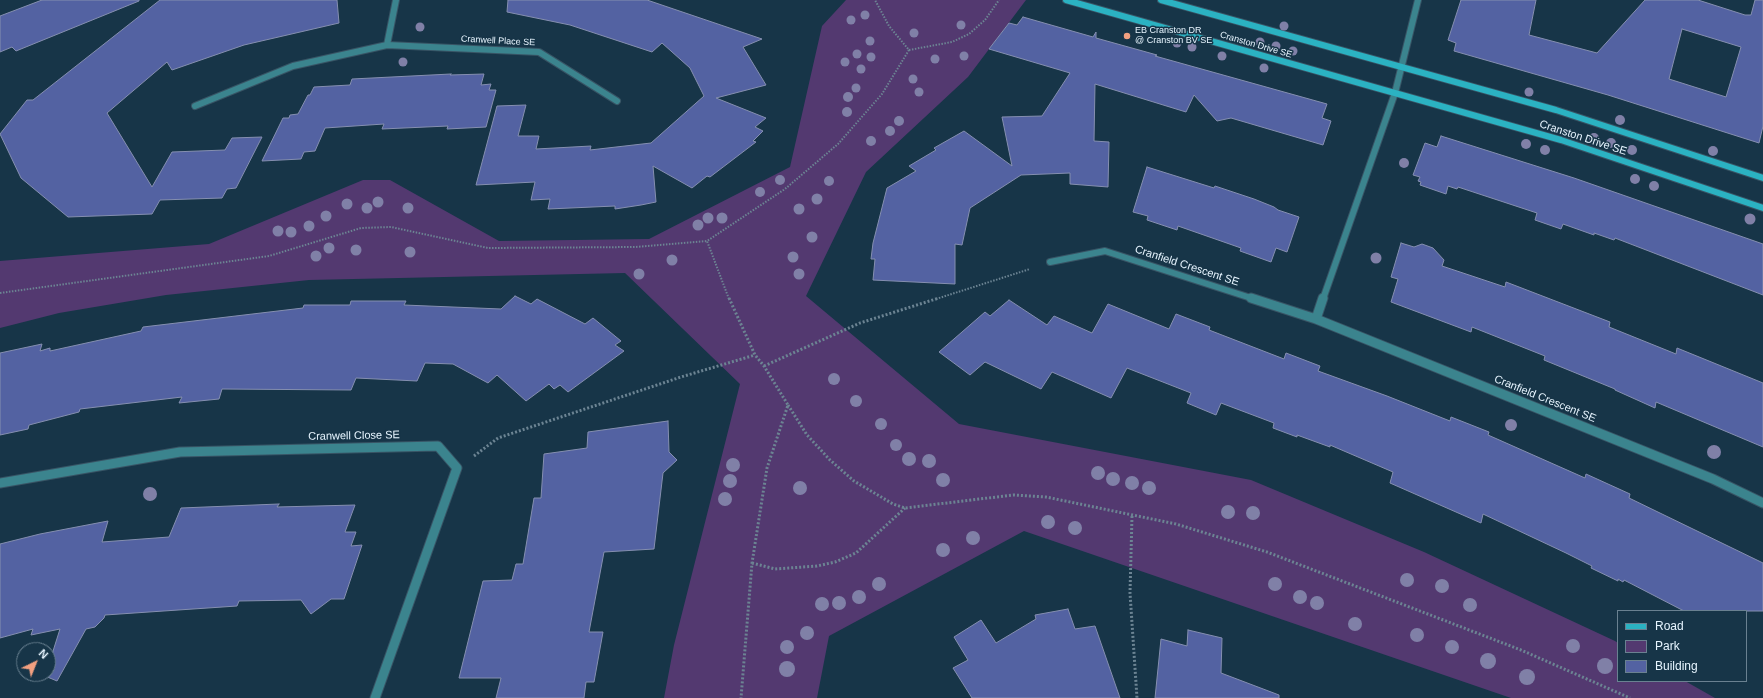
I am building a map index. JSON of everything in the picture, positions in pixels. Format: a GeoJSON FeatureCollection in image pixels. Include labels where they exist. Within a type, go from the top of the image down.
{"type":"FeatureCollection","features":[{"type":"Feature","properties":{"kind":"street"},"geometry":{"type":"LineString","coordinates":[[387,45],[396,0]]}},
{"type":"Feature","properties":{"kind":"street","name":"Cranston Drive SE"},"geometry":{"type":"LineString","coordinates":[[1066,0],[1561,140],[1763,208]]}},
{"type":"Feature","properties":{"kind":"street","name":"Cranston Drive SE"},"geometry":{"type":"LineString","coordinates":[[1161,0],[1556,110],[1763,178]]}},
{"type":"Feature","properties":{"kind":"street"},"geometry":{"type":"LineString","coordinates":[[1316,319],[1395,93],[1418,0]]}},
{"type":"Feature","properties":{"kind":"street","name":"Cranwell Place SE"},"geometry":{"type":"LineString","coordinates":[[195,106],[293,66],[387,45],[539,52],[617,101]]}},
{"type":"Feature","properties":{"kind":"street","name":"Cranfield Crescent SE"},"geometry":{"type":"LineString","coordinates":[[1050,262],[1105,252],[1316,319],[1713,478],[1763,503]]}},
{"type":"Feature","properties":{"kind":"street","name":"Cranwell Close SE"},"geometry":{"type":"LineString","coordinates":[[0,483],[180,452],[438,446],[457,468]]}},
{"type":"Feature","properties":{"kind":"street"},"geometry":{"type":"LineString","coordinates":[[375,698],[457,468]]}},
{"type":"Feature","properties":{"kind":"path"},"geometry":{"type":"LineString","coordinates":[[875,0],[889,26],[909,50]]}},
{"type":"Feature","properties":{"kind":"path"},"geometry":{"type":"LineString","coordinates":[[0,293],[269,256],[361,228],[391,227],[488,248],[636,247],[707,241],[785,188],[838,144],[882,94],[909,50],[952,42],[969,34],[985,20],[999,0]]}},
{"type":"Feature","properties":{"kind":"path"},"geometry":{"type":"LineString","coordinates":[[707,241],[734,312],[755,354],[807,435],[830,460],[854,480],[893,504],[905,508],[1014,495],[1046,497],[1176,524],[1268,552],[1521,650],[1630,698]]}},
{"type":"Feature","properties":{"kind":"path"},"geometry":{"type":"LineString","coordinates":[[764,366],[860,323],[1013,276],[1050,262]]}},
{"type":"Feature","properties":{"kind":"path"},"geometry":{"type":"LineString","coordinates":[[457,468],[498,438],[755,354]]}},
{"type":"Feature","properties":{"kind":"path"},"geometry":{"type":"LineString","coordinates":[[741,698],[752,563],[767,468],[788,405]]}},
{"type":"Feature","properties":{"kind":"path"},"geometry":{"type":"LineString","coordinates":[[752,563],[775,569],[817,566],[835,562],[856,553],[905,508]]}},
{"type":"Feature","properties":{"kind":"path"},"geometry":{"type":"LineString","coordinates":[[1132,516],[1130,593],[1137,698]]}},
{"type":"Feature","properties":{"kind":"green space"},"geometry":{"type":"Polygon","coordinates":[[[846,0],[1026,0],[968,77],[866,172],[806,296],[959,424],[1251,480],[1424,552],[1615,641],[1617,642],[1617,682],[1687,682],[1715,698],[1511,698],[1024,531],[829,636],[817,698],[664,698],[674,645],[740,384],[625,273],[309,280],[166,295],[59,313],[0,328],[0,261],[209,244],[363,180],[390,180],[499,241],[649,239],[790,167],[822,26],[846,0]]]}},
{"type":"Feature","properties":{"kind":"building"},"geometry":{"type":"Polygon","coordinates":[[[42,0],[139,1],[16,51],[12,47],[0,52],[0,16],[42,0]]]}},
{"type":"Feature","properties":{"kind":"building"},"geometry":{"type":"Polygon","coordinates":[[[160,0],[337,0],[339,23],[244,45],[172,70],[167,62],[107,113],[152,187],[172,152],[225,150],[232,138],[262,137],[236,188],[227,189],[222,198],[160,200],[152,214],[68,217],[21,178],[0,134],[27,100],[33,100],[160,0]]]}},
{"type":"Feature","properties":{"kind":"building"},"geometry":{"type":"Polygon","coordinates":[[[508,0],[647,0],[762,39],[743,47],[766,85],[716,98],[766,118],[755,127],[763,131],[753,141],[756,142],[710,177],[707,176],[692,188],[653,166],[656,202],[641,205],[615,209],[615,206],[548,209],[550,199],[531,200],[535,182],[476,185],[497,106],[526,105],[518,136],[539,136],[536,149],[591,146],[590,150],[651,143],[704,96],[690,68],[662,43],[652,52],[570,25],[507,12],[508,0]]]}},
{"type":"Feature","properties":{"kind":"building"},"geometry":{"type":"Polygon","coordinates":[[[1461,0],[1536,0],[1529,35],[1597,53],[1645,0],[1698,0],[1745,15],[1751,15],[1755,0],[1763,0],[1763,126],[1759,143],[1608,95],[1454,51],[1456,43],[1448,40],[1461,0]],[[1682,29],[1669,79],[1726,97],[1741,47],[1682,29]]]}},
{"type":"Feature","properties":{"kind":"building"},"geometry":{"type":"Polygon","coordinates":[[[1023,17],[1093,37],[1096,32],[1096,38],[1327,104],[1322,118],[1331,121],[1323,145],[1231,118],[1217,121],[1194,95],[1186,112],[1095,84],[1094,141],[1109,142],[1108,187],[1070,184],[1070,173],[1021,175],[970,208],[962,245],[955,244],[955,284],[873,280],[875,259],[871,259],[873,243],[887,188],[916,171],[909,166],[936,150],[934,148],[964,131],[1012,166],[1002,117],[1042,116],[1070,73],[989,49],[1009,23],[1017,25],[1023,17]]]}},
{"type":"Feature","properties":{"kind":"building"},"geometry":{"type":"Polygon","coordinates":[[[451,74],[450,75],[484,74],[481,85],[491,84],[489,90],[496,90],[486,127],[447,129],[448,126],[382,129],[384,124],[325,128],[315,151],[304,152],[301,159],[262,161],[283,118],[289,118],[290,115],[298,114],[314,87],[350,85],[352,79],[451,74]]]}},
{"type":"Feature","properties":{"kind":"building"},"geometry":{"type":"Polygon","coordinates":[[[1441,136],[1574,178],[1763,244],[1763,295],[1615,238],[1614,240],[1594,233],[1594,235],[1563,224],[1561,229],[1535,220],[1537,213],[1458,187],[1457,189],[1448,186],[1446,194],[1420,185],[1421,182],[1418,181],[1420,177],[1413,175],[1425,143],[1437,147],[1441,136]]]}},
{"type":"Feature","properties":{"kind":"building"},"geometry":{"type":"Polygon","coordinates":[[[1147,167],[1214,188],[1215,186],[1254,199],[1278,210],[1299,217],[1287,252],[1276,248],[1271,262],[1240,251],[1241,248],[1178,226],[1177,230],[1147,220],[1148,216],[1133,212],[1147,167]]]}},
{"type":"Feature","properties":{"kind":"building"},"geometry":{"type":"Polygon","coordinates":[[[1401,243],[1414,247],[1422,244],[1433,248],[1444,260],[1442,266],[1505,287],[1506,282],[1610,322],[1609,327],[1676,354],[1677,348],[1763,383],[1763,447],[1656,402],[1655,408],[1615,389],[1544,360],[1545,356],[1472,327],[1471,332],[1391,302],[1398,279],[1391,277],[1401,243]]]}},
{"type":"Feature","properties":{"kind":"building"},"geometry":{"type":"Polygon","coordinates":[[[515,296],[531,304],[537,299],[585,324],[593,318],[621,341],[615,345],[624,351],[568,392],[560,385],[554,389],[549,384],[526,401],[497,375],[488,383],[453,364],[425,363],[417,381],[356,378],[351,390],[222,389],[219,399],[179,403],[182,397],[80,409],[79,412],[29,425],[28,429],[0,435],[0,353],[42,344],[40,351],[50,348],[50,351],[141,331],[143,327],[303,308],[304,305],[350,305],[351,301],[406,301],[404,305],[501,309],[515,296]]]}},
{"type":"Feature","properties":{"kind":"building"},"geometry":{"type":"Polygon","coordinates":[[[1009,300],[1047,325],[1054,316],[1092,333],[1108,304],[1169,329],[1176,314],[1210,327],[1209,330],[1284,359],[1286,353],[1320,366],[1318,371],[1450,421],[1451,417],[1489,432],[1488,435],[1585,478],[1586,474],[1630,494],[1629,498],[1763,563],[1763,611],[1682,610],[1624,580],[1623,582],[1618,579],[1618,581],[1591,568],[1592,566],[1566,553],[1483,514],[1481,523],[1390,483],[1393,472],[1330,445],[1330,447],[1273,428],[1274,423],[1221,403],[1216,415],[1187,403],[1191,393],[1127,368],[1111,398],[1052,372],[1041,389],[985,362],[970,375],[939,352],[985,312],[990,316],[1009,300]]]}},
{"type":"Feature","properties":{"kind":"building"},"geometry":{"type":"Polygon","coordinates":[[[668,421],[669,452],[677,460],[663,473],[654,549],[604,552],[589,632],[603,632],[594,682],[586,682],[584,698],[496,698],[501,678],[459,678],[483,581],[512,580],[516,564],[523,564],[534,498],[541,498],[544,454],[587,448],[588,432],[668,421]]]}},
{"type":"Feature","properties":{"kind":"building"},"geometry":{"type":"Polygon","coordinates":[[[279,504],[277,507],[355,505],[345,532],[356,532],[351,546],[362,545],[344,599],[331,599],[311,614],[301,600],[239,601],[237,606],[105,615],[95,627],[86,629],[57,681],[56,642],[60,629],[31,635],[33,629],[0,638],[0,544],[40,534],[108,521],[102,542],[169,537],[181,508],[279,504]]]}},
{"type":"Feature","properties":{"kind":"building"},"geometry":{"type":"Polygon","coordinates":[[[1068,609],[1075,629],[1095,626],[1120,698],[972,698],[953,668],[968,660],[954,637],[981,620],[996,643],[1036,619],[1035,615],[1068,609]]]}},
{"type":"Feature","properties":{"kind":"building"},"geometry":{"type":"Polygon","coordinates":[[[1188,630],[1222,638],[1221,673],[1279,695],[1279,698],[1155,698],[1161,639],[1187,646],[1188,630]]]}},
{"type":"Feature","properties":{"kind":"place","name":"EB Cranston DR @ Cranston BV SE"},"geometry":{"type":"Point","coordinates":[1127,36]}}]}
